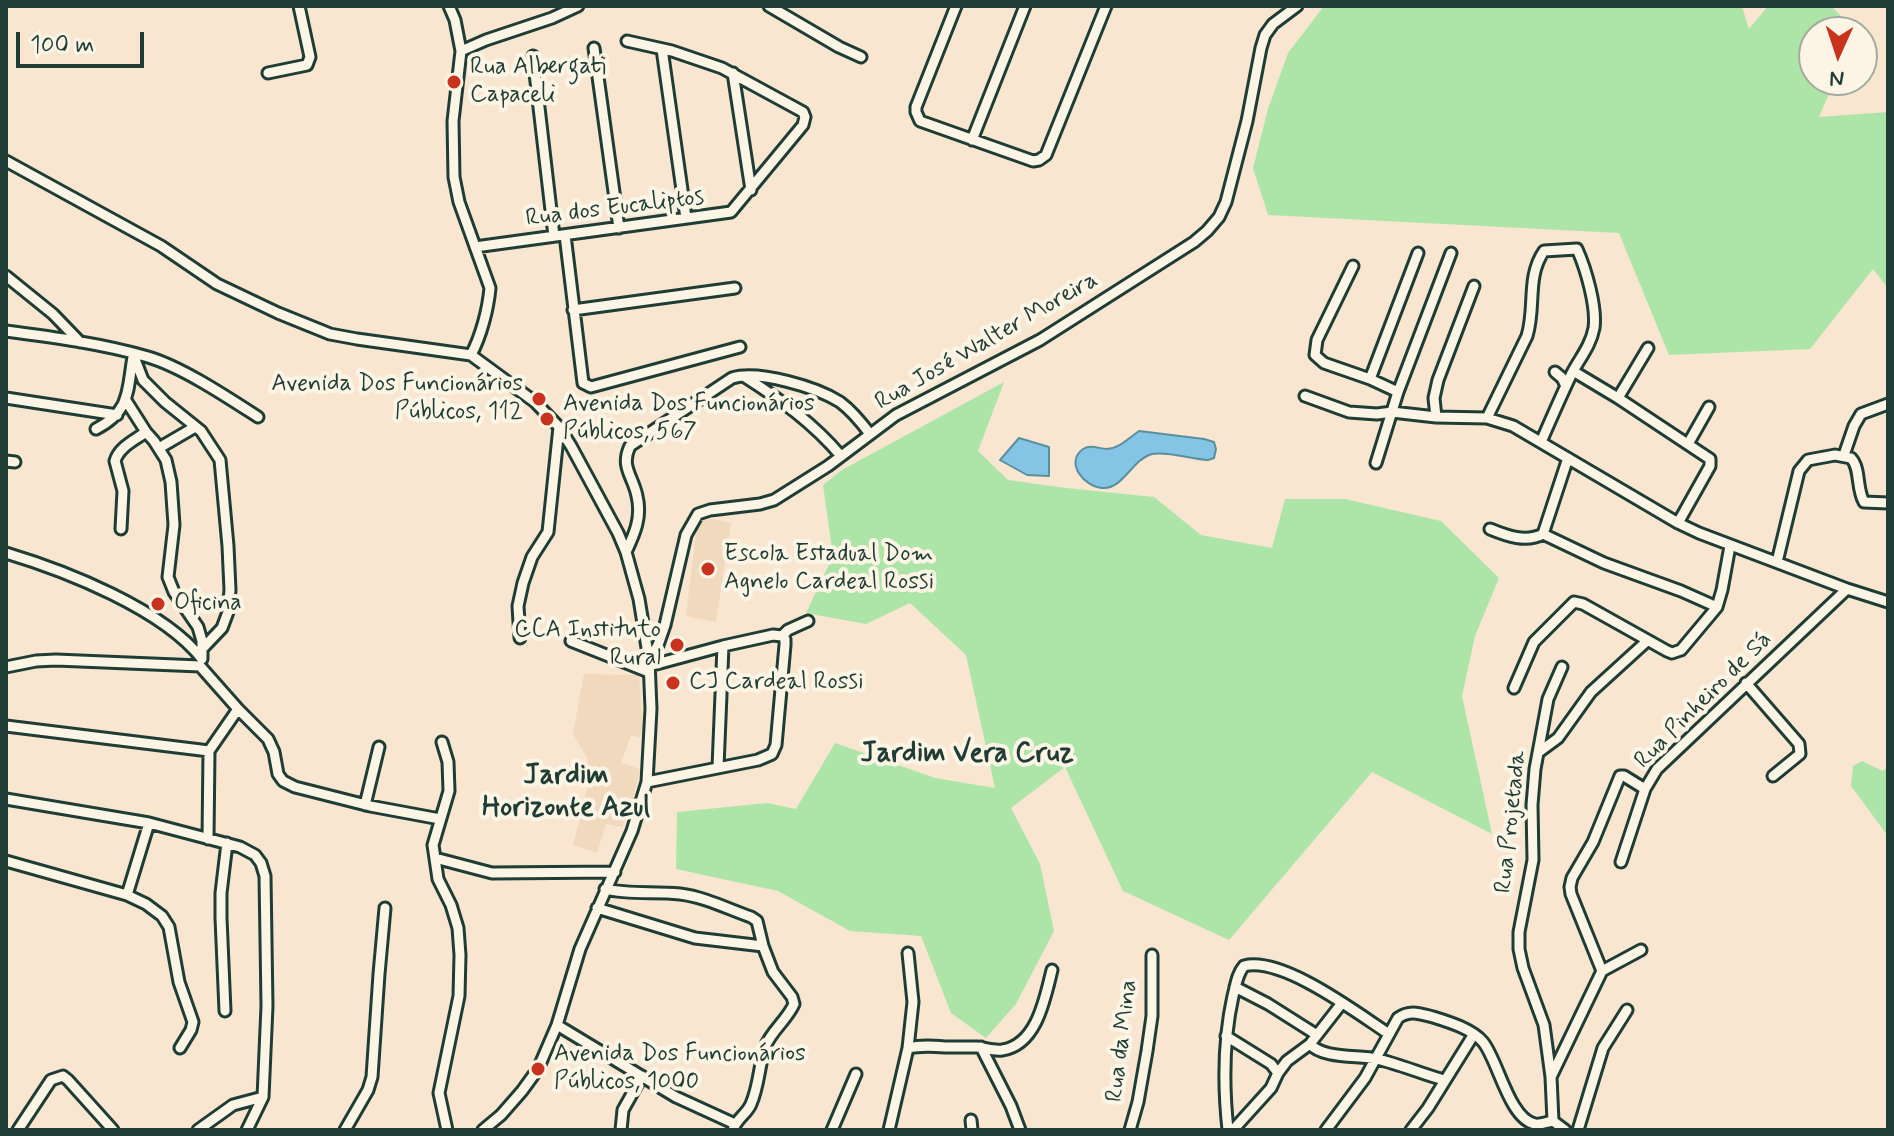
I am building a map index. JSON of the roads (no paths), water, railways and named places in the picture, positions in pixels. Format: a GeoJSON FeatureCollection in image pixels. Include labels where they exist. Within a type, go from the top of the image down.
{"type":"FeatureCollection","features":[{"type":"Feature","properties":{"kind":"street"},"geometry":{"type":"LineString","coordinates":[[268,73],[310,62],[299,6]]}},
{"type":"Feature","properties":{"kind":"street"},"geometry":{"type":"LineString","coordinates":[[449,6],[461,51],[453,121],[454,177],[459,202],[490,288],[471,355]]}},
{"type":"Feature","properties":{"kind":"street"},"geometry":{"type":"LineString","coordinates":[[461,51],[578,6]]}},
{"type":"Feature","properties":{"kind":"street"},"geometry":{"type":"LineString","coordinates":[[769,6],[861,57]]}},
{"type":"Feature","properties":{"kind":"street"},"geometry":{"type":"LineString","coordinates":[[956,6],[916,107],[920,121],[1033,161],[1046,155],[1105,8],[1093,6]]}},
{"type":"Feature","properties":{"kind":"street"},"geometry":{"type":"LineString","coordinates":[[972,140],[1025,6]]}},
{"type":"Feature","properties":{"kind":"street","name":"Rua José Walter Moreira"},"geometry":{"type":"LineString","coordinates":[[649,666],[665,625],[686,535],[698,514],[774,500],[896,415],[1040,340],[1207,231],[1226,202],[1265,35],[1273,24],[1297,6]]}},
{"type":"Feature","properties":{"kind":"street","name":"Rua dos Eucaliptos"},"geometry":{"type":"LineString","coordinates":[[475,247],[731,212],[803,125],[803,112],[733,73],[662,49],[627,41]]}},
{"type":"Feature","properties":{"kind":"street"},"geometry":{"type":"LineString","coordinates":[[594,48],[619,228]]}},
{"type":"Feature","properties":{"kind":"street"},"geometry":{"type":"LineString","coordinates":[[662,49],[686,218]]}},
{"type":"Feature","properties":{"kind":"street"},"geometry":{"type":"LineString","coordinates":[[533,56],[583,383],[591,387],[740,347]]}},
{"type":"Feature","properties":{"kind":"street"},"geometry":{"type":"LineString","coordinates":[[733,73],[751,190]]}},
{"type":"Feature","properties":{"kind":"street"},"geometry":{"type":"LineString","coordinates":[[6,161],[161,246],[217,284],[278,313],[330,334],[471,355],[535,402],[559,427],[614,525],[626,552],[639,599],[649,666],[651,709],[647,782],[640,809],[573,969],[557,1025],[538,1069],[501,1115],[483,1130]]}},
{"type":"Feature","properties":{"kind":"street"},"geometry":{"type":"LineString","coordinates":[[1487,418],[1527,336],[1531,324],[1533,272],[1544,251],[1577,249],[1593,304],[1593,332],[1541,442]]}},
{"type":"Feature","properties":{"kind":"street"},"geometry":{"type":"LineString","coordinates":[[1370,379],[1418,253]]}},
{"type":"Feature","properties":{"kind":"street"},"geometry":{"type":"LineString","coordinates":[[1376,463],[1398,392],[1451,253]]}},
{"type":"Feature","properties":{"kind":"street"},"geometry":{"type":"LineString","coordinates":[[1353,266],[1317,340],[1315,355],[1324,363],[1398,392]]}},
{"type":"Feature","properties":{"kind":"street"},"geometry":{"type":"LineString","coordinates":[[6,276],[53,314],[80,342]]}},
{"type":"Feature","properties":{"kind":"street"},"geometry":{"type":"LineString","coordinates":[[1436,417],[1434,398],[1438,380],[1474,286]]}},
{"type":"Feature","properties":{"kind":"street"},"geometry":{"type":"LineString","coordinates":[[573,310],[735,288]]}},
{"type":"Feature","properties":{"kind":"street"},"geometry":{"type":"LineString","coordinates":[[6,331],[80,342],[163,363],[258,417]]}},
{"type":"Feature","properties":{"kind":"street"},"geometry":{"type":"LineString","coordinates":[[1618,398],[1648,348]]}},
{"type":"Feature","properties":{"kind":"street"},"geometry":{"type":"LineString","coordinates":[[96,429],[121,411],[133,354]]}},
{"type":"Feature","properties":{"kind":"street"},"geometry":{"type":"LineString","coordinates":[[133,354],[143,380],[201,431],[220,460],[228,538],[228,612],[222,628],[201,658]]}},
{"type":"Feature","properties":{"kind":"street"},"geometry":{"type":"LineString","coordinates":[[1573,371],[1707,456],[1711,462],[1678,523]]}},
{"type":"Feature","properties":{"kind":"street"},"geometry":{"type":"LineString","coordinates":[[1555,372],[1566,386]]}},
{"type":"Feature","properties":{"kind":"street"},"geometry":{"type":"LineString","coordinates":[[626,552],[639,521],[637,491],[626,465],[630,446],[732,378],[742,375],[782,380],[816,391],[839,402],[854,414],[870,434]]}},
{"type":"Feature","properties":{"kind":"street"},"geometry":{"type":"LineString","coordinates":[[742,375],[793,408],[823,434],[841,456]]}},
{"type":"Feature","properties":{"kind":"street"},"geometry":{"type":"LineString","coordinates":[[1305,396],[1349,412],[1487,418],[1513,426],[1678,523],[1730,546],[1888,602]]}},
{"type":"Feature","properties":{"kind":"street"},"geometry":{"type":"LineString","coordinates":[[6,398],[117,415]]}},
{"type":"Feature","properties":{"kind":"street"},"geometry":{"type":"LineString","coordinates":[[125,399],[166,460],[174,525],[168,577],[174,592],[198,627],[202,641],[201,658]]}},
{"type":"Feature","properties":{"kind":"street"},"geometry":{"type":"LineString","coordinates":[[1844,455],[1861,414],[1888,404]]}},
{"type":"Feature","properties":{"kind":"street"},"geometry":{"type":"LineString","coordinates":[[1688,444],[1709,407]]}},
{"type":"Feature","properties":{"kind":"street"},"geometry":{"type":"LineString","coordinates":[[159,448],[195,427]]}},
{"type":"Feature","properties":{"kind":"street"},"geometry":{"type":"LineString","coordinates":[[520,638],[518,606],[523,583],[532,557],[548,532],[559,427]]}},
{"type":"Feature","properties":{"kind":"street"},"geometry":{"type":"LineString","coordinates":[[121,529],[123,491],[116,456],[146,432]]}},
{"type":"Feature","properties":{"kind":"street"},"geometry":{"type":"LineString","coordinates":[[1777,562],[1799,471],[1808,460],[1844,455],[1855,461],[1858,488],[1864,502],[1888,503]]}},
{"type":"Feature","properties":{"kind":"street"},"geometry":{"type":"LineString","coordinates":[[1490,529],[1518,538],[1536,538],[1543,534],[1568,458]]}},
{"type":"Feature","properties":{"kind":"street"},"geometry":{"type":"LineString","coordinates":[[1543,534],[1604,563],[1717,607]]}},
{"type":"Feature","properties":{"kind":"street"},"geometry":{"type":"LineString","coordinates":[[1514,688],[1534,642],[1574,602],[1583,604],[1667,651],[1677,652],[1717,607],[1730,546]]}},
{"type":"Feature","properties":{"kind":"street"},"geometry":{"type":"LineString","coordinates":[[6,553],[101,589],[172,631],[201,658],[238,709],[268,739],[283,781],[365,805],[440,819]]}},
{"type":"Feature","properties":{"kind":"street","name":"Rua Pinheiro de Sá"},"geometry":{"type":"LineString","coordinates":[[1621,862],[1645,789],[1657,769],[1847,589]]}},
{"type":"Feature","properties":{"kind":"street"},"geometry":{"type":"LineString","coordinates":[[782,636],[808,621]]}},
{"type":"Feature","properties":{"kind":"street"},"geometry":{"type":"LineString","coordinates":[[571,641],[649,666],[723,646],[773,635],[782,636]]}},
{"type":"Feature","properties":{"kind":"street"},"geometry":{"type":"LineString","coordinates":[[647,782],[758,760],[772,754],[776,745],[785,645],[782,636]]}},
{"type":"Feature","properties":{"kind":"street"},"geometry":{"type":"LineString","coordinates":[[1539,752],[1558,738],[1598,684],[1647,641]]}},
{"type":"Feature","properties":{"kind":"street"},"geometry":{"type":"LineString","coordinates":[[718,767],[723,646]]}},
{"type":"Feature","properties":{"kind":"street"},"geometry":{"type":"LineString","coordinates":[[6,667],[56,660],[201,658]]}},
{"type":"Feature","properties":{"kind":"street","name":"Rua Projetada"},"geometry":{"type":"LineString","coordinates":[[1553,1121],[1544,1025],[1519,949],[1522,915],[1532,868],[1533,782],[1548,699],[1562,667]]}},
{"type":"Feature","properties":{"kind":"street"},"geometry":{"type":"LineString","coordinates":[[1746,683],[1801,749],[1800,754],[1773,776]]}},
{"type":"Feature","properties":{"kind":"street"},"geometry":{"type":"LineString","coordinates":[[208,839],[209,751],[238,709]]}},
{"type":"Feature","properties":{"kind":"street"},"geometry":{"type":"LineString","coordinates":[[6,726],[209,751]]}},
{"type":"Feature","properties":{"kind":"street"},"geometry":{"type":"LineString","coordinates":[[442,742],[448,762],[449,791],[433,845],[438,879],[458,928],[460,955],[459,996],[439,1093],[447,1130]]}},
{"type":"Feature","properties":{"kind":"street"},"geometry":{"type":"LineString","coordinates":[[365,805],[379,747]]}},
{"type":"Feature","properties":{"kind":"street"},"geometry":{"type":"LineString","coordinates":[[1641,950],[1602,971],[1571,894],[1570,883],[1593,842],[1620,776],[1645,789]]}},
{"type":"Feature","properties":{"kind":"street"},"geometry":{"type":"LineString","coordinates":[[6,799],[149,823],[240,847],[255,855],[261,863],[265,876],[267,1006],[263,1097],[247,1130]]}},
{"type":"Feature","properties":{"kind":"street"},"geometry":{"type":"LineString","coordinates":[[127,895],[149,823]]}},
{"type":"Feature","properties":{"kind":"street"},"geometry":{"type":"LineString","coordinates":[[225,1011],[221,893],[227,843]]}},
{"type":"Feature","properties":{"kind":"street"},"geometry":{"type":"LineString","coordinates":[[435,858],[492,873],[615,872]]}},
{"type":"Feature","properties":{"kind":"street"},"geometry":{"type":"LineString","coordinates":[[6,861],[127,895],[162,916],[169,927],[179,982],[193,1022],[180,1048]]}},
{"type":"Feature","properties":{"kind":"street"},"geometry":{"type":"LineString","coordinates":[[557,1025],[676,1097],[734,1127],[749,1109],[764,1050],[794,1004],[773,972],[760,928],[751,917],[682,894],[620,893],[605,889]]}},
{"type":"Feature","properties":{"kind":"street"},"geometry":{"type":"LineString","coordinates":[[345,1130],[372,1077],[385,908]]}},
{"type":"Feature","properties":{"kind":"street"},"geometry":{"type":"LineString","coordinates":[[597,908],[695,938],[763,946]]}},
{"type":"Feature","properties":{"kind":"street"},"geometry":{"type":"LineString","coordinates":[[889,1130],[908,1048],[913,1002],[908,953]]}},
{"type":"Feature","properties":{"kind":"street","name":"Rua da Mina"},"geometry":{"type":"LineString","coordinates":[[1130,1130],[1138,1102],[1152,1016],[1152,955]]}},
{"type":"Feature","properties":{"kind":"street"},"geometry":{"type":"LineString","coordinates":[[1230,1130],[1224,1070],[1226,1036],[1235,987],[1244,966],[1262,966],[1305,980],[1389,1034]]}},
{"type":"Feature","properties":{"kind":"street"},"geometry":{"type":"LineString","coordinates":[[908,1048],[981,1047],[1002,1050],[1012,1047],[1028,1035],[1044,1001],[1052,970]]}},
{"type":"Feature","properties":{"kind":"street","name":"Rua Projetada"},"geometry":{"type":"LineString","coordinates":[[1551,1077],[1602,971]]}},
{"type":"Feature","properties":{"kind":"street"},"geometry":{"type":"LineString","coordinates":[[1235,987],[1268,1004],[1313,1039],[1317,1050],[1376,1059],[1444,1080]]}},
{"type":"Feature","properties":{"kind":"street"},"geometry":{"type":"LineString","coordinates":[[1230,1130],[1271,1088],[1291,1057],[1313,1039],[1342,1003]]}},
{"type":"Feature","properties":{"kind":"street"},"geometry":{"type":"LineString","coordinates":[[1578,1130],[1603,1048],[1627,1010]]}},
{"type":"Feature","properties":{"kind":"street"},"geometry":{"type":"LineString","coordinates":[[1326,1130],[1365,1078],[1398,1018],[1411,1012],[1443,1020],[1481,1039],[1508,1095],[1521,1114],[1530,1122],[1553,1121],[1565,1130]]}},
{"type":"Feature","properties":{"kind":"street"},"geometry":{"type":"LineString","coordinates":[[1411,1130],[1474,1034]]}},
{"type":"Feature","properties":{"kind":"street"},"geometry":{"type":"LineString","coordinates":[[1226,1036],[1271,1064],[1278,1073]]}},
{"type":"Feature","properties":{"kind":"street"},"geometry":{"type":"LineString","coordinates":[[981,1047],[1020,1130]]}},
{"type":"Feature","properties":{"kind":"street"},"geometry":{"type":"LineString","coordinates":[[832,1130],[856,1074]]}},
{"type":"Feature","properties":{"kind":"street"},"geometry":{"type":"LineString","coordinates":[[18,1130],[43,1089],[51,1080],[63,1076],[113,1130]]}},
{"type":"Feature","properties":{"kind":"street"},"geometry":{"type":"LineString","coordinates":[[621,1130],[623,1110],[642,1076]]}},
{"type":"Feature","properties":{"kind":"street"},"geometry":{"type":"LineString","coordinates":[[198,1130],[233,1105],[263,1097]]}},
{"type":"Feature","properties":{"kind":"water"},"geometry":{"type":"Polygon","coordinates":[[[1139,431],[1214,442],[1214,458],[1152,454],[1116,484],[1102,488],[1089,483],[1079,473],[1076,461],[1083,449],[1112,448],[1139,431]]]}},
{"type":"Feature","properties":{"kind":"water"},"geometry":{"type":"Polygon","coordinates":[[[1019,438],[1049,447],[1049,476],[1027,475],[1000,460],[1019,438]]]}},
{"type":"Feature","properties":{"kind":"place","name":"Rua Albergati Capaceli"},"geometry":{"type":"Point","coordinates":[454,82]}},
{"type":"Feature","properties":{"kind":"place","name":"Avenida Dos Funcionários Públicos, 112"},"geometry":{"type":"Point","coordinates":[539,399]}},
{"type":"Feature","properties":{"kind":"place","name":"Avenida Dos Funcionários Públicos, 567"},"geometry":{"type":"Point","coordinates":[547,419]}},
{"type":"Feature","properties":{"kind":"place","name":"Escola Estadual Dom Agnelo Cardeal Rossi"},"geometry":{"type":"Point","coordinates":[708,569]}},
{"type":"Feature","properties":{"kind":"place","name":"Oficina"},"geometry":{"type":"Point","coordinates":[158,604]}},
{"type":"Feature","properties":{"kind":"place","name":"CCA Instituto Rural"},"geometry":{"type":"Point","coordinates":[677,645]}},
{"type":"Feature","properties":{"kind":"place","name":"CJ Cardeal Rossi"},"geometry":{"type":"Point","coordinates":[673,683]}},
{"type":"Feature","properties":{"kind":"place","name":"Avenida Dos Funcionários Públicos, 1000"},"geometry":{"type":"Point","coordinates":[538,1069]}},
{"type":"Feature","properties":{"kind":"district","name":"Jardim Vera Cruz"},"geometry":{"type":"Point","coordinates":[967,755]}},
{"type":"Feature","properties":{"kind":"district","name":"Jardim Horizonte Azul"},"geometry":{"type":"Point","coordinates":[566,793]}}]}
